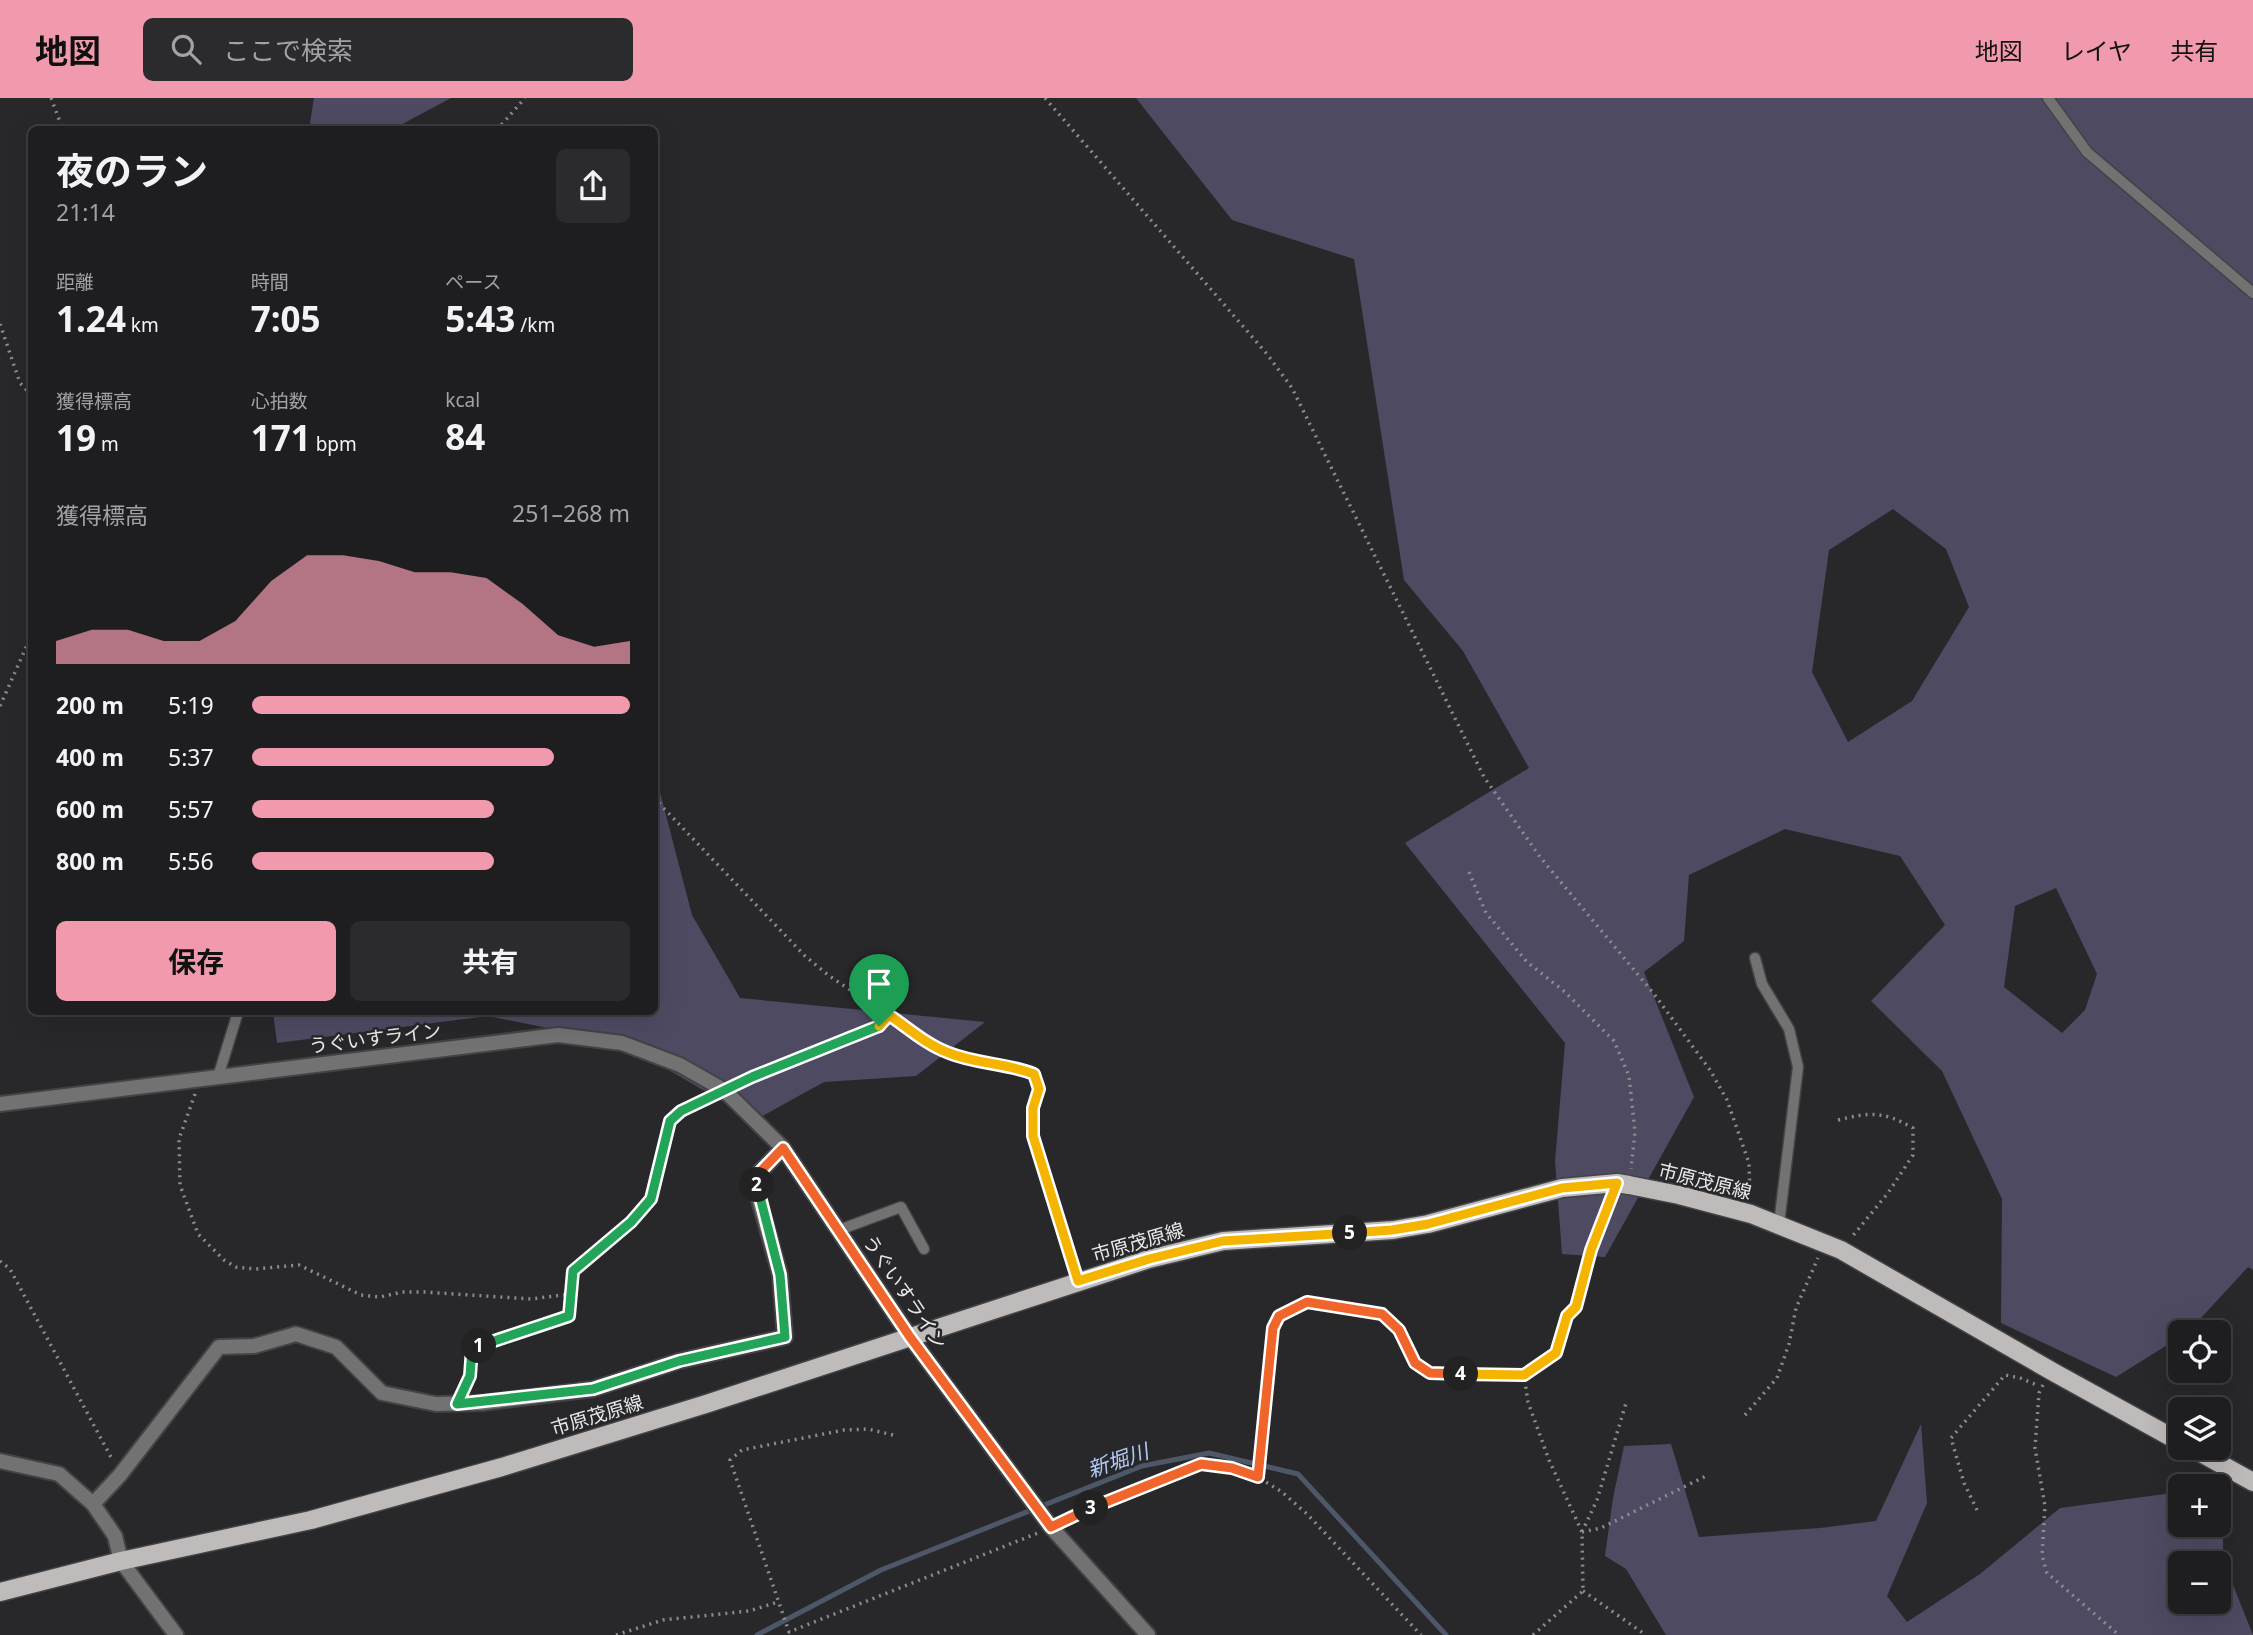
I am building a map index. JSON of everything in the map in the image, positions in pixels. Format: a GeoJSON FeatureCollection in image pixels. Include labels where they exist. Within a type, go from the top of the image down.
{"type":"FeatureCollection","features":[{"type":"Feature","properties":{"kind":"main road","name":"市原茂原線"},"geometry":{"type":"LineString","coordinates":[[0,1592],[121,1561],[312,1520],[502,1467],[1149,1259],[1223,1241],[1392,1230],[1428,1224],[1562,1188],[1623,1184],[1679,1195],[1779,1224],[1833,1247],[2168,1435]]}},
{"type":"Feature","properties":{"kind":"main road"},"geometry":{"type":"LineString","coordinates":[[2213,1460],[2253,1482]]}},
{"type":"Feature","properties":{"kind":"street","name":"うぐいすライン"},"geometry":{"type":"LineString","coordinates":[[0,1104],[558,1035],[622,1043],[680,1065],[724,1090],[783,1148],[910,1337],[1051,1527],[1148,1635]]}},
{"type":"Feature","properties":{"kind":"street"},"geometry":{"type":"LineString","coordinates":[[93,1504],[120,1475],[219,1347],[254,1346],[296,1334],[336,1348],[382,1393],[436,1404],[457,1404],[593,1389],[679,1361],[785,1337],[780,1275],[758,1196],[756,1176],[783,1148]]}},
{"type":"Feature","properties":{"kind":"street"},"geometry":{"type":"LineString","coordinates":[[0,1461],[59,1474],[93,1504],[115,1536],[121,1561],[176,1635]]}},
{"type":"Feature","properties":{"kind":"lane"},"geometry":{"type":"LineString","coordinates":[[2048,98],[2087,152],[2253,293]]}},
{"type":"Feature","properties":{"kind":"lane"},"geometry":{"type":"LineString","coordinates":[[1755,958],[1762,984],[1789,1029],[1798,1066],[1779,1224]]}},
{"type":"Feature","properties":{"kind":"lane"},"geometry":{"type":"LineString","coordinates":[[218,1077],[237,1015]]}},
{"type":"Feature","properties":{"kind":"lane"},"geometry":{"type":"LineString","coordinates":[[839,1230],[901,1207],[924,1249]]}},
{"type":"Feature","properties":{"kind":"path"},"geometry":{"type":"LineString","coordinates":[[51,98],[62,126]]}},
{"type":"Feature","properties":{"kind":"path"},"geometry":{"type":"LineString","coordinates":[[500,126],[525,98]]}},
{"type":"Feature","properties":{"kind":"path"},"geometry":{"type":"LineString","coordinates":[[1045,98],[1267,354],[1292,388],[1484,777],[1540,857],[1654,994],[1710,1070],[1721,1090],[1749,1163],[1751,1214]]}},
{"type":"Feature","properties":{"kind":"path"},"geometry":{"type":"LineString","coordinates":[[0,324],[20,383],[28,392]]}},
{"type":"Feature","properties":{"kind":"path"},"geometry":{"type":"LineString","coordinates":[[0,706],[28,643]]}},
{"type":"Feature","properties":{"kind":"path"},"geometry":{"type":"LineString","coordinates":[[658,802],[805,956],[828,975],[931,1045],[951,1054],[1015,1066],[1034,1074],[1039,1089],[1033,1108],[1033,1136],[1078,1281]]}},
{"type":"Feature","properties":{"kind":"path"},"geometry":{"type":"LineString","coordinates":[[1258,1477],[1273,1328],[1279,1316],[1307,1302],[1382,1314],[1399,1330],[1415,1363],[1430,1373],[1524,1375],[1556,1353],[1567,1316],[1576,1307],[1591,1250],[1623,1184],[1635,1132],[1629,1076],[1614,1041],[1565,992],[1519,953],[1486,913],[1469,872]]}},
{"type":"Feature","properties":{"kind":"path"},"geometry":{"type":"LineString","coordinates":[[457,1404],[470,1376],[472,1348],[569,1316],[573,1271],[631,1222],[651,1199],[670,1121],[681,1111],[724,1090],[879,1026],[889,1015]]}},
{"type":"Feature","properties":{"kind":"path"},"geometry":{"type":"LineString","coordinates":[[200,1079],[178,1139],[180,1185],[198,1234],[224,1260],[236,1267],[255,1269],[299,1265],[361,1295],[380,1297],[402,1292],[531,1299],[571,1294]]}},
{"type":"Feature","properties":{"kind":"path"},"geometry":{"type":"LineString","coordinates":[[1745,1415],[1777,1378],[1789,1344],[1796,1308],[1833,1247],[1888,1193],[1913,1155],[1913,1128],[1896,1118],[1870,1113],[1838,1120]]}},
{"type":"Feature","properties":{"kind":"path"},"geometry":{"type":"LineString","coordinates":[[0,1261],[10,1269],[21,1288],[120,1475]]}},
{"type":"Feature","properties":{"kind":"path"},"geometry":{"type":"LineString","coordinates":[[1524,1375],[1528,1402],[1549,1460],[1582,1532],[1583,1591],[1533,1635]]}},
{"type":"Feature","properties":{"kind":"path"},"geometry":{"type":"LineString","coordinates":[[1978,1510],[1964,1483],[1951,1438],[2005,1375],[2020,1378],[2041,1387],[2035,1448],[2045,1506],[2042,1555],[2048,1573],[2119,1635]]}},
{"type":"Feature","properties":{"kind":"path"},"geometry":{"type":"LineString","coordinates":[[1582,1532],[1597,1500],[1626,1404]]}},
{"type":"Feature","properties":{"kind":"path"},"geometry":{"type":"LineString","coordinates":[[893,1435],[868,1429],[844,1430],[742,1450],[730,1460],[789,1632],[1201,1464],[1232,1468],[1258,1477],[1282,1492],[1307,1514],[1421,1635]]}},
{"type":"Feature","properties":{"kind":"path"},"geometry":{"type":"LineString","coordinates":[[1582,1532],[1601,1528],[1706,1476]]}},
{"type":"Feature","properties":{"kind":"path"},"geometry":{"type":"LineString","coordinates":[[1583,1591],[1646,1635]]}},
{"type":"Feature","properties":{"kind":"path"},"geometry":{"type":"LineString","coordinates":[[616,1635],[663,1620],[749,1611],[779,1602]]}},
{"type":"Feature","properties":{"kind":"shaded area"},"geometry":{"type":"Polygon","coordinates":[[[314,98],[451,98],[399,126],[314,126],[310,123],[314,98]]]}},
{"type":"Feature","properties":{"kind":"shaded area"},"geometry":{"type":"Polygon","coordinates":[[[1136,98],[2253,98],[2253,1270],[2248,1267],[2199,1320],[2168,1320],[2168,1344],[2116,1377],[2001,1323],[2002,1199],[1942,1071],[1871,1001],[1945,925],[1900,856],[1785,829],[1689,875],[1684,941],[1644,972],[1694,1097],[1605,1257],[1562,1254],[1555,1161],[1565,1043],[1405,843],[1529,768],[1463,651],[1404,580],[1354,259],[1232,220],[1136,98]],[[1893,509],[1829,550],[1812,672],[1848,742],[1912,701],[1969,607],[1946,549],[1893,509]],[[2056,888],[2015,906],[2004,987],[2062,1033],[2085,1010],[2097,974],[2056,888]]]}},
{"type":"Feature","properties":{"kind":"shaded area"},"geometry":{"type":"Polygon","coordinates":[[[658,785],[692,915],[740,998],[985,1022],[916,1076],[824,1082],[755,1120],[622,1043],[488,1016],[277,1043],[273,1015],[658,1015],[658,785]]]}},
{"type":"Feature","properties":{"kind":"shaded area"},"geometry":{"type":"Polygon","coordinates":[[[1921,1424],[1927,1503],[1887,1596],[1907,1622],[1980,1574],[2060,1508],[2168,1494],[2168,1537],[2223,1537],[2223,1551],[2168,1551],[2168,1614],[2231,1614],[2231,1580],[2253,1635],[1666,1635],[1626,1569],[1605,1556],[1624,1446],[1671,1444],[1699,1537],[1876,1521],[1921,1424]]]}},
{"type":"Feature","properties":{"kind":"waterway","name":"新堀川"},"geometry":{"type":"LineString","coordinates":[[757,1635],[881,1570],[1142,1466],[1209,1453],[1298,1474],[1446,1635]]}},
{"type":"Feature","properties":{"kind":"route"},"geometry":{"type":"LineString","coordinates":[[889,1015],[931,1045],[951,1054],[1015,1066],[1034,1074],[1039,1089],[1033,1108],[1033,1136],[1078,1281],[1149,1259],[1223,1241],[1392,1230],[1428,1224],[1562,1188],[1617,1183],[1591,1250],[1576,1307],[1567,1316],[1556,1353],[1524,1375],[1430,1373],[1415,1363],[1399,1330],[1382,1314],[1307,1302],[1279,1316],[1273,1328],[1258,1477],[1232,1468],[1201,1464],[1104,1502],[1051,1527],[910,1337],[783,1148],[756,1176],[758,1196],[780,1275],[785,1337],[679,1361],[593,1389],[457,1404],[470,1376],[472,1348],[569,1316],[573,1271],[631,1222],[651,1199],[670,1121],[681,1111],[752,1077],[879,1026],[889,1015]]}}]}
